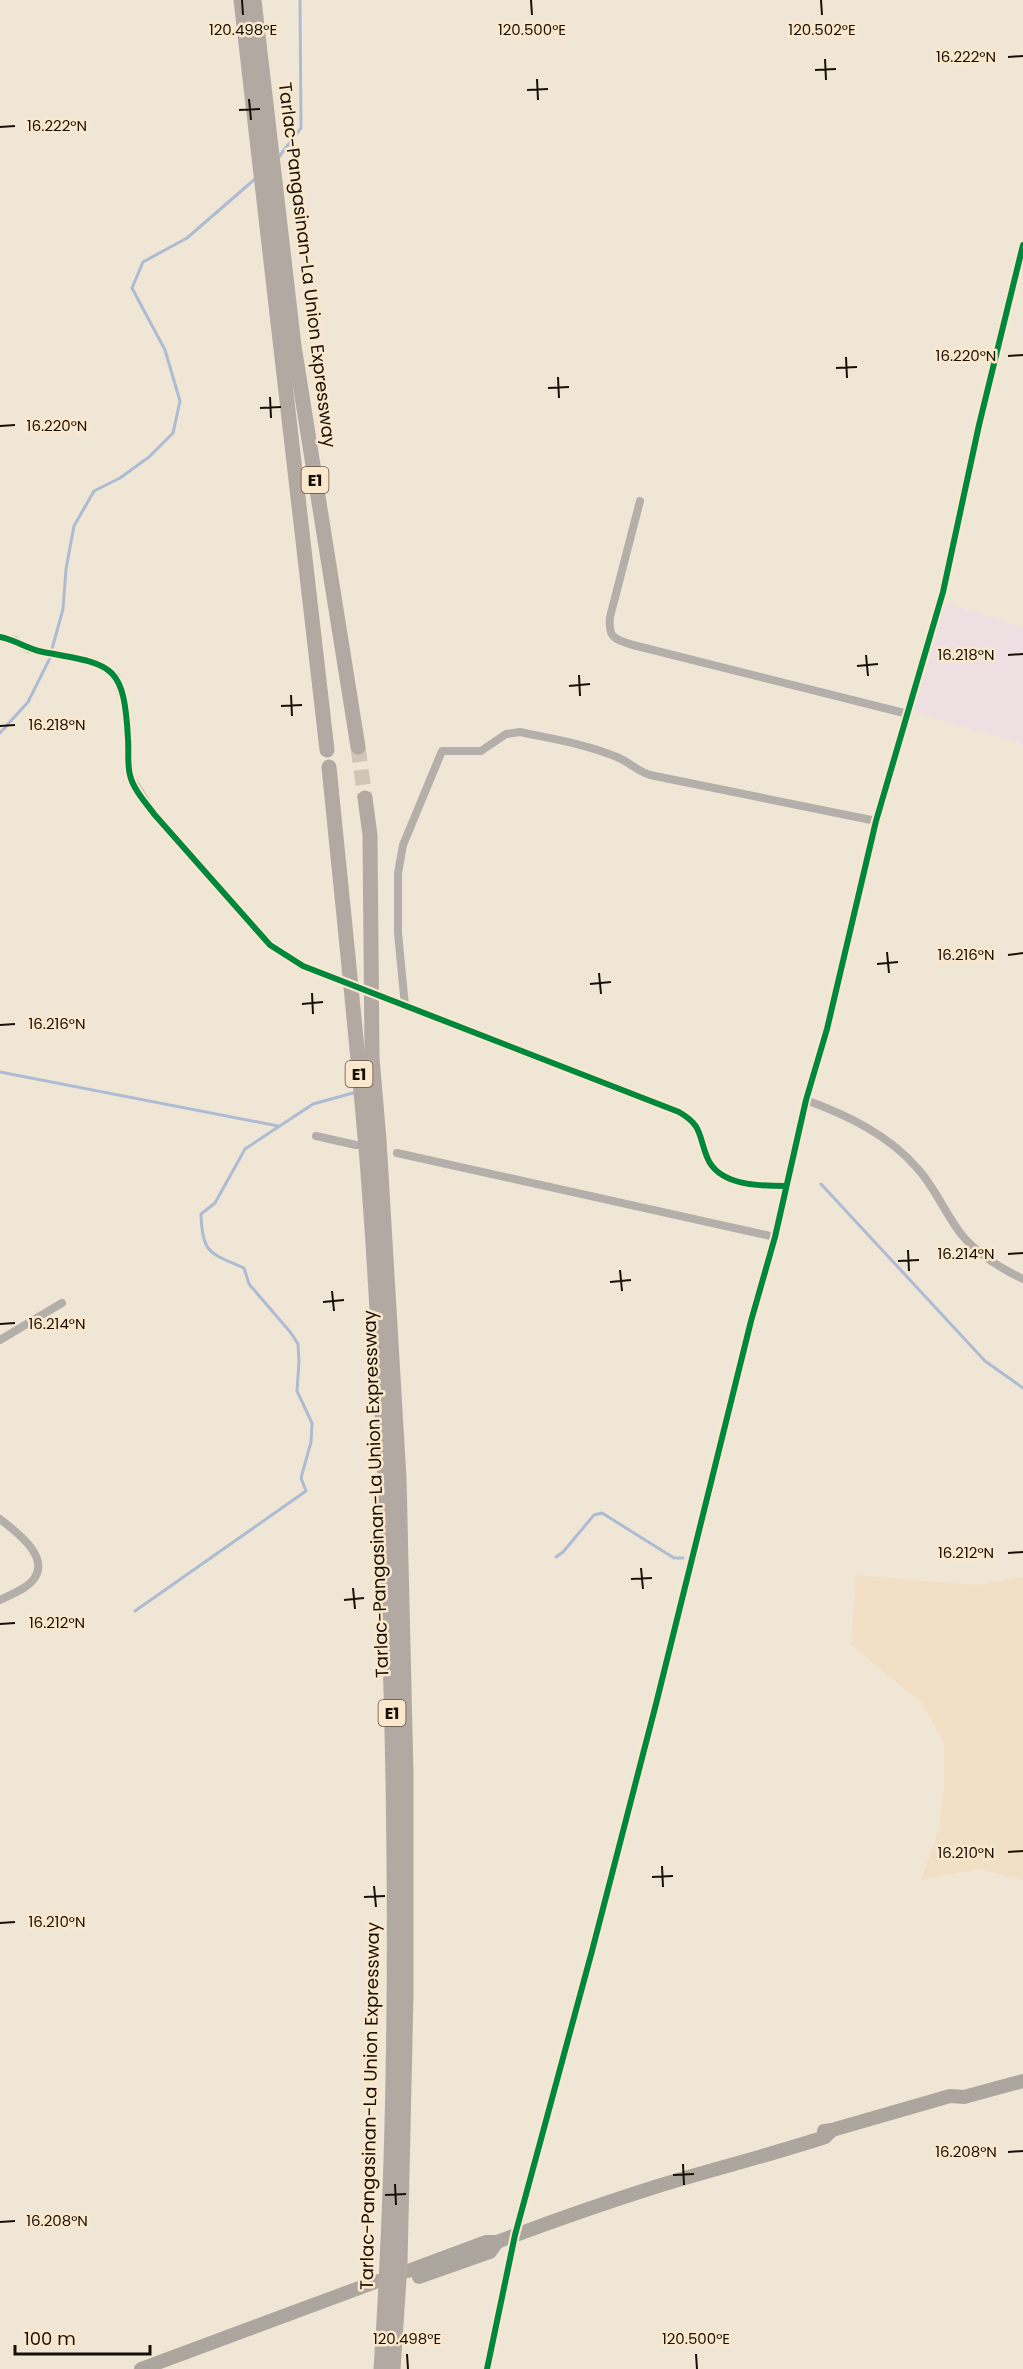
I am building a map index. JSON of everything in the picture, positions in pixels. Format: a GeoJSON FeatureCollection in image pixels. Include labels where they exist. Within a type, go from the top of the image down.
{"type":"FeatureCollection","features":[{"type":"Feature","properties":{"kind":"highway","name":"Tarlac-Pangasinan-La Union Expressway"},"geometry":{"type":"LineString","coordinates":[[241,0],[327,750]]}},
{"type":"Feature","properties":{"kind":"highway","name":"Tarlac-Pangasinan-La Union Expressway"},"geometry":{"type":"LineString","coordinates":[[254,0],[294,346],[358,747]]}},
{"type":"Feature","properties":{"kind":"highway","name":"Tarlac-Pangasinan-La Union Expressway"},"geometry":{"type":"LineString","coordinates":[[329,767],[354,1012],[384,1425],[394,1776],[394,2001],[388,2267],[381,2369]]}},
{"type":"Feature","properties":{"kind":"highway","name":"Tarlac-Pangasinan-La Union Expressway"},"geometry":{"type":"LineString","coordinates":[[365,798],[370,835],[372,1058],[399,1478],[406,1761],[406,1995],[400,2265],[393,2369]]}},
{"type":"Feature","properties":{"kind":"main road"},"geometry":{"type":"LineString","coordinates":[[408,2276],[486,2242],[497,2242],[657,2187],[744,2161],[758,2152],[823,2131],[950,2096],[962,2089],[1023,2073]]}},
{"type":"Feature","properties":{"kind":"main road"},"geometry":{"type":"LineString","coordinates":[[950,2096],[964,2097],[1023,2081]]}},
{"type":"Feature","properties":{"kind":"main road"},"geometry":{"type":"LineString","coordinates":[[141,2369],[379,2286],[162,2369]]}},
{"type":"Feature","properties":{"kind":"street"},"geometry":{"type":"LineString","coordinates":[[487,2369],[515,2235],[656,1704],[751,1321],[775,1237],[806,1100],[827,1029],[876,821],[943,592],[979,425],[1023,245]]}},
{"type":"Feature","properties":{"kind":"street"},"geometry":{"type":"LineString","coordinates":[[640,501],[609,617],[608,630],[612,636],[633,645],[908,714]]}},
{"type":"Feature","properties":{"kind":"street"},"geometry":{"type":"LineString","coordinates":[[0,637],[15,640],[28,648],[43,652],[74,656],[95,662],[116,676],[126,709],[130,776],[154,814],[270,945],[303,966],[339,980]]}},
{"type":"Feature","properties":{"kind":"street"},"geometry":{"type":"LineString","coordinates":[[405,1006],[398,933],[398,873],[403,845],[442,751],[480,751],[506,734],[520,732],[605,752],[650,775],[876,821]]}},
{"type":"Feature","properties":{"kind":"street"},"geometry":{"type":"LineString","coordinates":[[383,997],[679,1112],[698,1126],[707,1159],[717,1171],[739,1182],[757,1186],[785,1186]]}},
{"type":"Feature","properties":{"kind":"street"},"geometry":{"type":"LineString","coordinates":[[806,1100],[863,1125],[906,1155],[920,1170],[966,1240],[995,1264],[1023,1279]]}},
{"type":"Feature","properties":{"kind":"street"},"geometry":{"type":"LineString","coordinates":[[316,1136],[356,1145]]}},
{"type":"Feature","properties":{"kind":"street"},"geometry":{"type":"LineString","coordinates":[[397,1153],[775,1237]]}},
{"type":"Feature","properties":{"kind":"street"},"geometry":{"type":"LineString","coordinates":[[0,1340],[62,1303]]}},
{"type":"Feature","properties":{"kind":"street"},"geometry":{"type":"LineString","coordinates":[[0,1518],[34,1552],[37,1573],[32,1581],[0,1600]]}},
{"type":"Feature","properties":{"kind":"shaded area"},"geometry":{"type":"Polygon","coordinates":[[[937,600],[1023,628],[1023,744],[912,711],[937,600]]]}},
{"type":"Feature","properties":{"kind":"shaded area"},"geometry":{"type":"Polygon","coordinates":[[[856,1575],[977,1585],[1023,1577],[1023,1880],[979,1869],[921,1880],[939,1829],[944,1788],[944,1744],[922,1703],[851,1645],[856,1575]]]}},
{"type":"Feature","properties":{"kind":"waterway"},"geometry":{"type":"LineString","coordinates":[[278,158],[301,128],[300,0]]}},
{"type":"Feature","properties":{"kind":"waterway"},"geometry":{"type":"LineString","coordinates":[[0,733],[28,702],[49,660],[63,609],[66,569],[74,526],[94,491],[120,478],[149,457],[173,433],[180,401],[165,350],[132,288],[143,262],[187,238],[255,179]]}},
{"type":"Feature","properties":{"kind":"waterway"},"geometry":{"type":"LineString","coordinates":[[0,1072],[278,1126]]}},
{"type":"Feature","properties":{"kind":"waterway"},"geometry":{"type":"LineString","coordinates":[[135,1611],[306,1491],[301,1478],[311,1442],[312,1423],[297,1391],[298,1344],[249,1284],[244,1268],[216,1255],[206,1245],[201,1214],[215,1203],[245,1149],[313,1104],[353,1093]]}},
{"type":"Feature","properties":{"kind":"waterway"},"geometry":{"type":"LineString","coordinates":[[821,1184],[985,1361],[1023,1388]]}},
{"type":"Feature","properties":{"kind":"waterway"},"geometry":{"type":"LineString","coordinates":[[556,1557],[563,1552],[594,1515],[602,1513],[674,1558],[683,1558]]}},
{"type":"Feature","properties":{"kind":"tunnel"},"geometry":{"type":"LineString","coordinates":[[358,747],[365,798]]}},
{"type":"Feature","properties":{"kind":"cycle path"},"geometry":{"type":"LineString","coordinates":[[487,2369],[515,2235],[656,1704],[751,1321],[775,1237],[806,1100],[827,1029],[876,821],[943,592],[979,425],[1023,245]]}},
{"type":"Feature","properties":{"kind":"cycle path"},"geometry":{"type":"LineString","coordinates":[[0,637],[37,651],[99,665],[118,681],[126,714],[129,771],[137,791],[154,814],[270,945],[303,966],[679,1112],[696,1127],[712,1167],[720,1174],[741,1182],[764,1186],[785,1186]]}}]}
